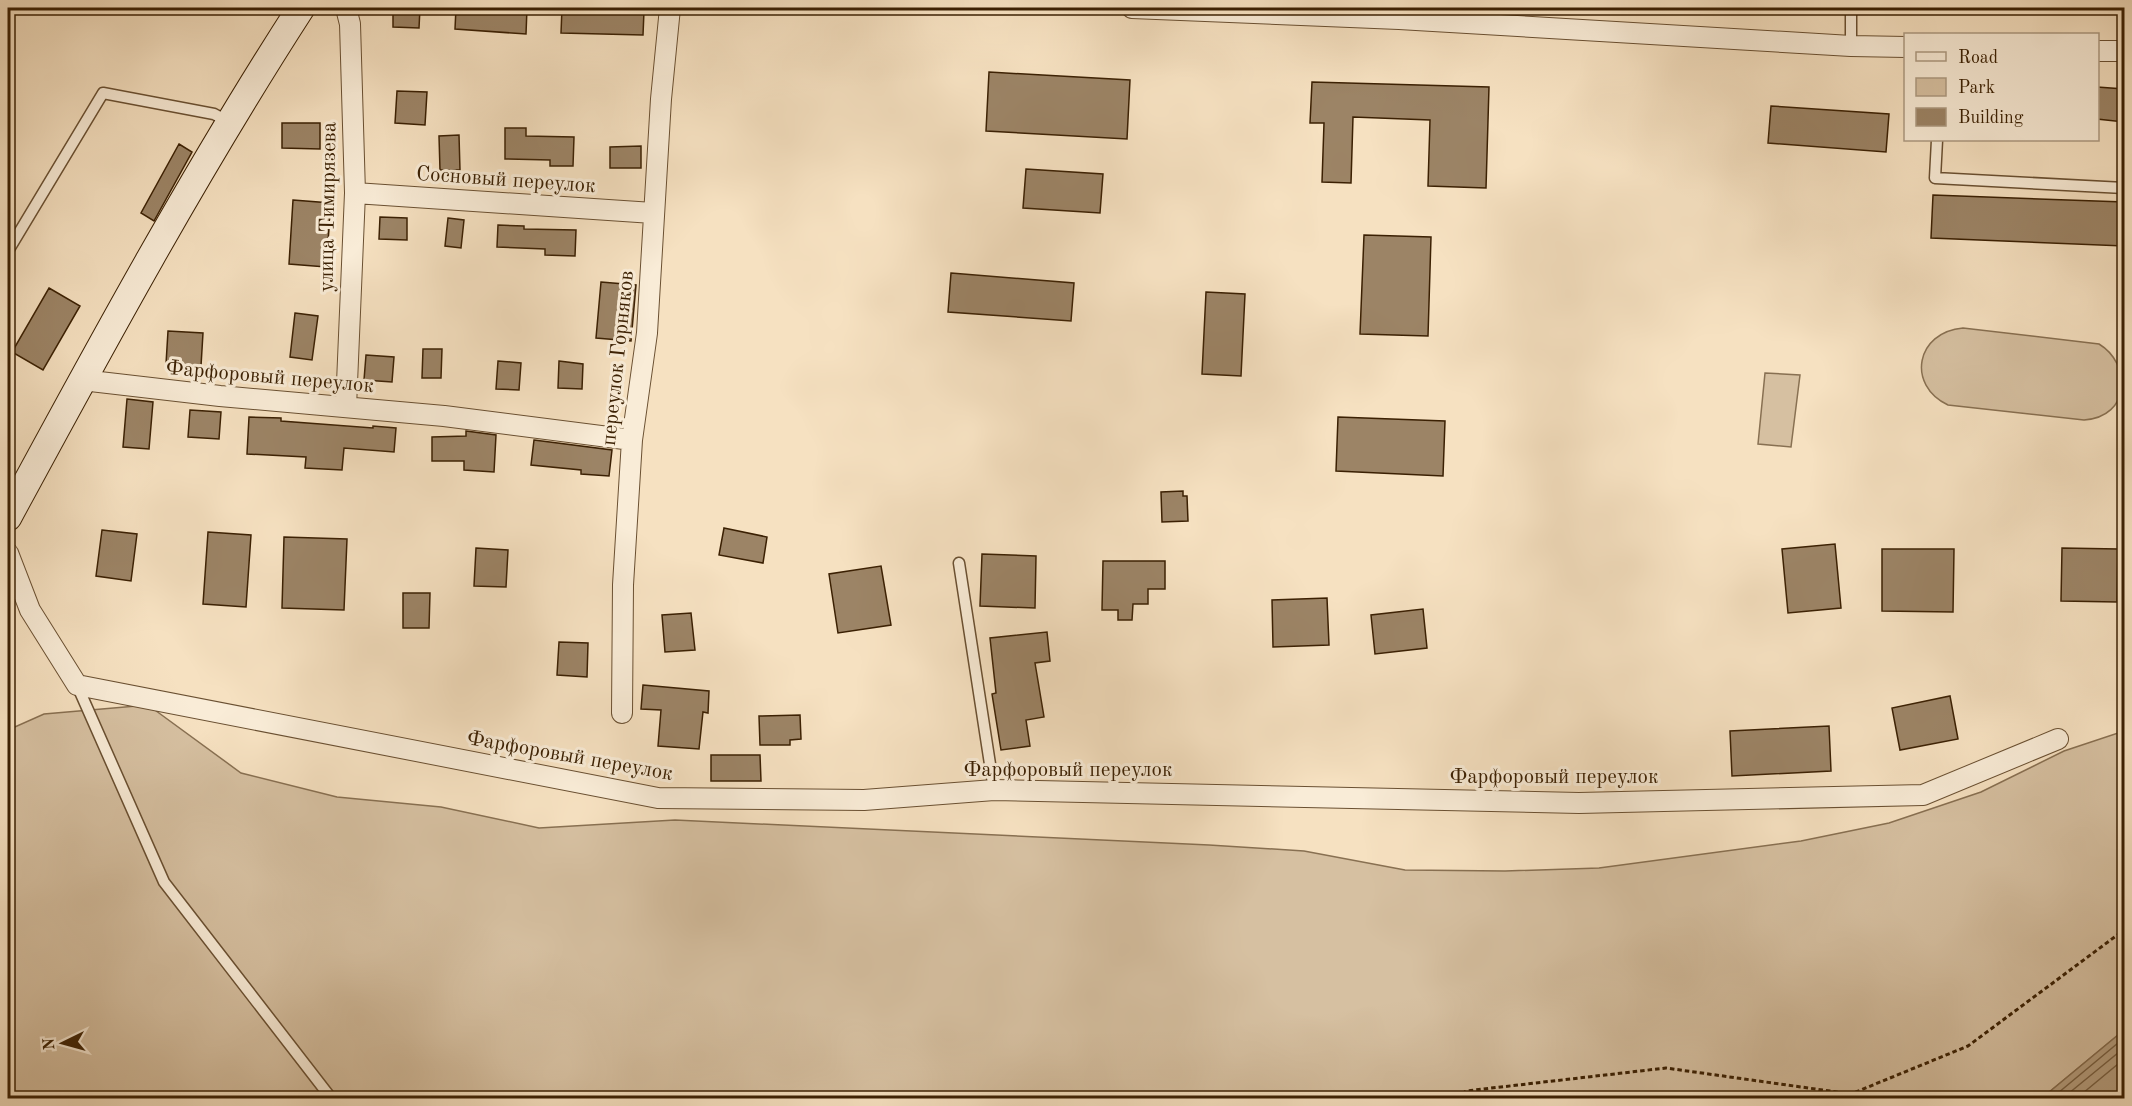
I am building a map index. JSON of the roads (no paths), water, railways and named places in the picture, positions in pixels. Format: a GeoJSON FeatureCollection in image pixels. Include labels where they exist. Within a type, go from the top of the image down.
{"type":"FeatureCollection","features":[{"type":"Feature","properties":{"kind":"street"},"geometry":{"type":"LineString","coordinates":[[8,517],[82,380],[229,122],[302,8]]}},
{"type":"Feature","properties":{"kind":"street","name":"улица Тимирязева"},"geometry":{"type":"LineString","coordinates":[[346,8],[350,24],[355,193],[346,407]]}},
{"type":"Feature","properties":{"kind":"street","name":"переулок Горняков"},"geometry":{"type":"LineString","coordinates":[[622,713],[623,585],[632,440],[647,333],[661,99],[670,8]]}},
{"type":"Feature","properties":{"kind":"street"},"geometry":{"type":"LineString","coordinates":[[1132,8],[1399,14],[1851,46],[1904,47]]}},
{"type":"Feature","properties":{"kind":"street"},"geometry":{"type":"LineString","coordinates":[[2099,51],[2124,51]]}},
{"type":"Feature","properties":{"kind":"street","name":"Сосновый переулок"},"geometry":{"type":"LineString","coordinates":[[355,193],[653,213]]}},
{"type":"Feature","properties":{"kind":"street","name":"Фарфоровый переулок"},"geometry":{"type":"LineString","coordinates":[[82,380],[220,396],[444,416],[632,440]]}},
{"type":"Feature","properties":{"kind":"street"},"geometry":{"type":"LineString","coordinates":[[8,553],[30,610],[77,685]]}},
{"type":"Feature","properties":{"kind":"street","name":"Фарфоровый переулок"},"geometry":{"type":"LineString","coordinates":[[77,685],[658,798],[864,800],[994,790],[1579,803],[1923,795],[2058,739]]}},
{"type":"Feature","properties":{"kind":"lane"},"geometry":{"type":"LineString","coordinates":[[1851,8],[1851,46]]}},
{"type":"Feature","properties":{"kind":"lane"},"geometry":{"type":"LineString","coordinates":[[8,251],[103,93],[214,114],[229,122]]}},
{"type":"Feature","properties":{"kind":"lane"},"geometry":{"type":"LineString","coordinates":[[1937,141],[1935,178],[2124,188]]}},
{"type":"Feature","properties":{"kind":"lane"},"geometry":{"type":"LineString","coordinates":[[959,563],[994,790]]}},
{"type":"Feature","properties":{"kind":"lane"},"geometry":{"type":"LineString","coordinates":[[77,685],[164,882],[332,1098]]}},
{"type":"Feature","properties":{"kind":"water"},"geometry":{"type":"Polygon","coordinates":[[[2124,1030],[2124,1098],[2042,1098],[2124,1030]]]}},
{"type":"Feature","properties":{"kind":"water"},"geometry":{"type":"Polygon","coordinates":[[[1632,1096],[1634,1098],[1522,1098],[1632,1096]]]}}]}
